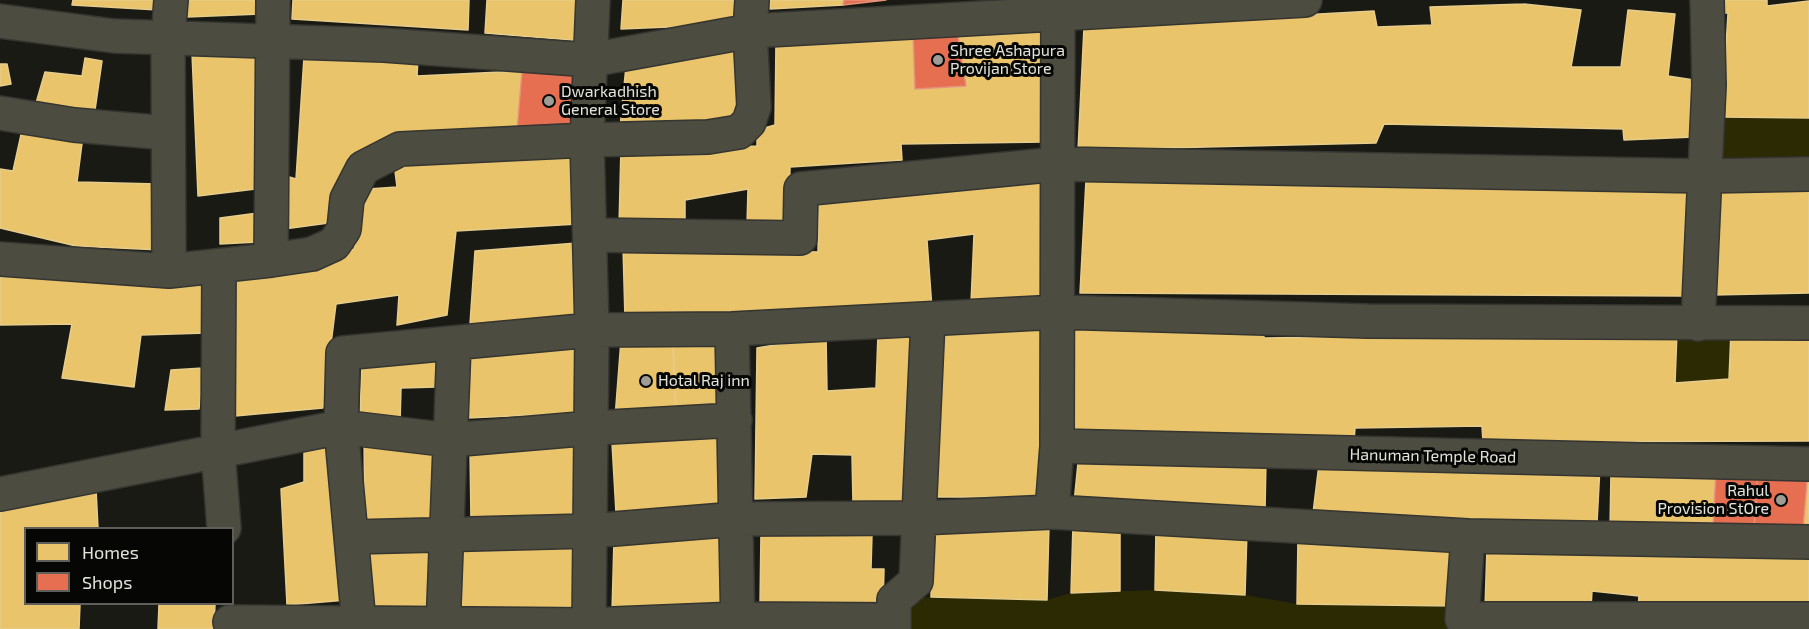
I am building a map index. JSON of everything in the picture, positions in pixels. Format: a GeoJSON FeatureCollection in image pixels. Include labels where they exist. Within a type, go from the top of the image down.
{"type":"FeatureCollection","features":[{"type":"Feature","properties":{"kind":"street"},"geometry":{"type":"LineString","coordinates":[[170,271],[168,38],[171,0]]}},
{"type":"Feature","properties":{"kind":"street"},"geometry":{"type":"LineString","coordinates":[[271,260],[273,0]]}},
{"type":"Feature","properties":{"kind":"street"},"geometry":{"type":"LineString","coordinates":[[589,627],[592,330],[587,140],[593,0]]}},
{"type":"Feature","properties":{"kind":"street"},"geometry":{"type":"LineString","coordinates":[[0,21],[114,36],[384,45],[591,60],[751,16],[1305,0]]}},
{"type":"Feature","properties":{"kind":"street"},"geometry":{"type":"LineString","coordinates":[[1698,324],[1708,85],[1707,0]]}},
{"type":"Feature","properties":{"kind":"street"},"geometry":{"type":"LineString","coordinates":[[1052,512],[1057,446],[1059,7]]}},
{"type":"Feature","properties":{"kind":"street"},"geometry":{"type":"LineString","coordinates":[[0,259],[170,271],[312,254],[334,244],[344,229],[346,199],[363,168],[400,150],[587,140],[708,137],[739,132],[749,122],[754,107],[751,16]]}},
{"type":"Feature","properties":{"kind":"street"},"geometry":{"type":"LineString","coordinates":[[0,113],[74,125],[168,133]]}},
{"type":"Feature","properties":{"kind":"street"},"geometry":{"type":"LineString","coordinates":[[590,235],[800,238],[801,189],[1058,164],[1705,176],[1809,174]]}},
{"type":"Feature","properties":{"kind":"street"},"geometry":{"type":"LineString","coordinates":[[219,266],[218,451],[224,527]]}},
{"type":"Feature","properties":{"kind":"street"},"geometry":{"type":"LineString","coordinates":[[359,624],[353,537],[341,427],[343,353],[592,330],[732,328],[1058,312],[1368,321],[1809,323]]}},
{"type":"Feature","properties":{"kind":"street"},"geometry":{"type":"LineString","coordinates":[[229,618],[443,626],[894,624],[894,600],[916,581],[928,319]]}},
{"type":"Feature","properties":{"kind":"street"},"geometry":{"type":"LineString","coordinates":[[732,328],[738,624]]}},
{"type":"Feature","properties":{"kind":"street"},"geometry":{"type":"LineString","coordinates":[[443,626],[454,343]]}},
{"type":"Feature","properties":{"kind":"street"},"geometry":{"type":"LineString","coordinates":[[0,494],[341,427],[450,440],[592,428],[735,420]]}},
{"type":"Feature","properties":{"kind":"street","name":"Hanuman Temple Road"},"geometry":{"type":"LineString","coordinates":[[1057,446],[1809,464]]}},
{"type":"Feature","properties":{"kind":"street"},"geometry":{"type":"LineString","coordinates":[[353,537],[589,531],[737,519],[919,518],[1052,512],[1468,536],[1809,542]]}},
{"type":"Feature","properties":{"kind":"street"},"geometry":{"type":"LineString","coordinates":[[1468,536],[1462,619],[1747,624],[1809,619]]}},
{"type":"Feature","properties":{"kind":"shaded area"},"geometry":{"type":"Polygon","coordinates":[[[1707,117],[1809,118],[1809,174],[1705,176],[1707,117]]]}},
{"type":"Feature","properties":{"kind":"shaded area"},"geometry":{"type":"Polygon","coordinates":[[[1676,324],[1731,336],[1729,379],[1675,383],[1676,324]]]}},
{"type":"Feature","properties":{"kind":"shaded area"},"geometry":{"type":"Polygon","coordinates":[[[1155,590],[1245,595],[1297,604],[1454,606],[1459,629],[894,629],[894,600],[931,597],[1047,600],[1071,593],[1155,590]]]}},
{"type":"Feature","properties":{"kind":"building: Homes"},"geometry":{"type":"Polygon","coordinates":[[[73,0],[159,0],[158,10],[72,5],[73,0]]]}},
{"type":"Feature","properties":{"kind":"building: Homes"},"geometry":{"type":"Polygon","coordinates":[[[188,0],[262,0],[261,14],[187,17],[188,0]]]}},
{"type":"Feature","properties":{"kind":"building: Homes"},"geometry":{"type":"Polygon","coordinates":[[[293,0],[469,0],[468,30],[292,19],[293,0]]]}},
{"type":"Feature","properties":{"kind":"building: Homes"},"geometry":{"type":"Polygon","coordinates":[[[487,0],[583,0],[582,41],[485,33],[487,0]]]}},
{"type":"Feature","properties":{"kind":"building: Homes"},"geometry":{"type":"Polygon","coordinates":[[[623,0],[743,0],[742,24],[621,29],[623,0]]]}},
{"type":"Feature","properties":{"kind":"building: Homes"},"geometry":{"type":"Polygon","coordinates":[[[770,0],[844,0],[843,5],[770,9],[770,0]]]}},
{"type":"Feature","properties":{"kind":"building: Homes"},"geometry":{"type":"Polygon","coordinates":[[[1717,0],[1767,0],[1767,6],[1809,1],[1809,118],[1722,117],[1728,13],[1716,13],[1717,0]]]}},
{"type":"Feature","properties":{"kind":"building: Homes"},"geometry":{"type":"Polygon","coordinates":[[[1524,4],[1581,10],[1571,67],[1621,67],[1628,10],[1675,14],[1668,76],[1694,80],[1694,137],[1624,140],[1623,129],[1384,124],[1376,143],[1078,150],[1084,27],[1374,11],[1377,27],[1432,25],[1430,7],[1524,4]]]}},
{"type":"Feature","properties":{"kind":"building: Homes"},"geometry":{"type":"Polygon","coordinates":[[[1043,26],[1044,142],[901,144],[902,160],[790,167],[789,224],[747,225],[748,189],[685,200],[685,221],[619,226],[621,147],[757,146],[757,130],[775,125],[776,40],[913,34],[915,89],[966,86],[957,30],[1043,26]]]}},
{"type":"Feature","properties":{"kind":"building: Homes"},"geometry":{"type":"Polygon","coordinates":[[[258,48],[264,188],[198,196],[192,53],[258,48]]]}},
{"type":"Feature","properties":{"kind":"building: Homes"},"geometry":{"type":"Polygon","coordinates":[[[737,48],[739,120],[620,128],[626,66],[737,48]]]}},
{"type":"Feature","properties":{"kind":"building: Homes"},"geometry":{"type":"Polygon","coordinates":[[[304,57],[418,59],[417,76],[522,71],[517,131],[342,182],[336,222],[284,229],[286,176],[296,179],[304,57]]]}},
{"type":"Feature","properties":{"kind":"building: Homes"},"geometry":{"type":"Polygon","coordinates":[[[85,58],[102,61],[94,117],[34,110],[45,72],[82,76],[85,58]]]}},
{"type":"Feature","properties":{"kind":"building: Homes"},"geometry":{"type":"Polygon","coordinates":[[[0,64],[7,64],[11,84],[0,86],[0,64]]]}},
{"type":"Feature","properties":{"kind":"building: Homes"},"geometry":{"type":"Polygon","coordinates":[[[22,130],[83,136],[77,182],[158,184],[161,250],[76,246],[0,228],[0,169],[13,171],[22,130]]]}},
{"type":"Feature","properties":{"kind":"building: Homes"},"geometry":{"type":"Polygon","coordinates":[[[577,149],[578,224],[456,231],[447,315],[397,325],[399,295],[336,304],[323,408],[235,416],[234,275],[354,249],[368,189],[397,187],[394,163],[577,149]]]}},
{"type":"Feature","properties":{"kind":"building: Homes"},"geometry":{"type":"Polygon","coordinates":[[[1045,172],[1046,300],[971,303],[974,234],[927,240],[932,309],[625,319],[623,247],[818,252],[819,201],[1045,172]]]}},
{"type":"Feature","properties":{"kind":"building: Homes"},"geometry":{"type":"Polygon","coordinates":[[[1086,180],[1687,183],[1682,296],[1080,293],[1086,180]]]}},
{"type":"Feature","properties":{"kind":"building: Homes"},"geometry":{"type":"Polygon","coordinates":[[[1718,181],[1809,191],[1809,293],[1712,295],[1718,181]]]}},
{"type":"Feature","properties":{"kind":"building: Homes"},"geometry":{"type":"Polygon","coordinates":[[[258,213],[259,242],[220,244],[220,218],[258,213]]]}},
{"type":"Feature","properties":{"kind":"building: Homes"},"geometry":{"type":"Polygon","coordinates":[[[577,243],[581,320],[470,324],[475,251],[577,243]]]}},
{"type":"Feature","properties":{"kind":"building: Homes"},"geometry":{"type":"Polygon","coordinates":[[[0,277],[211,278],[207,333],[141,335],[134,387],[62,378],[72,324],[0,325],[0,277]]]}},
{"type":"Feature","properties":{"kind":"building: Homes"},"geometry":{"type":"Polygon","coordinates":[[[1072,319],[1263,327],[1264,338],[1328,337],[1327,327],[1677,332],[1675,383],[1729,379],[1731,331],[1809,329],[1809,441],[1483,442],[1482,426],[1355,428],[1354,441],[1072,436],[1072,319]]]}},
{"type":"Feature","properties":{"kind":"building: Homes"},"geometry":{"type":"Polygon","coordinates":[[[1048,326],[1045,497],[934,497],[941,331],[1048,326]]]}},
{"type":"Feature","properties":{"kind":"building: Homes"},"geometry":{"type":"Polygon","coordinates":[[[917,331],[908,505],[853,503],[852,455],[812,454],[806,497],[755,499],[757,348],[826,336],[827,391],[876,388],[878,334],[917,331]]]}},
{"type":"Feature","properties":{"kind":"building: Homes","name":"Hotal Raj inn"},"geometry":{"type":"Polygon","coordinates":[[[673,339],[676,416],[615,418],[621,340],[673,339]]]}},
{"type":"Feature","properties":{"kind":"building: Homes"},"geometry":{"type":"Polygon","coordinates":[[[576,344],[574,413],[468,418],[465,355],[576,344]]]}},
{"type":"Feature","properties":{"kind":"building: Homes"},"geometry":{"type":"Polygon","coordinates":[[[727,345],[726,413],[676,416],[673,346],[727,345]]]}},
{"type":"Feature","properties":{"kind":"building: Homes"},"geometry":{"type":"Polygon","coordinates":[[[439,357],[437,387],[401,388],[400,423],[360,418],[362,363],[439,357]]]}},
{"type":"Feature","properties":{"kind":"building: Homes"},"geometry":{"type":"Polygon","coordinates":[[[203,368],[199,409],[165,410],[171,370],[203,368]]]}},
{"type":"Feature","properties":{"kind":"building: Homes"},"geometry":{"type":"Polygon","coordinates":[[[725,432],[724,505],[616,513],[612,443],[725,432]]]}},
{"type":"Feature","properties":{"kind":"building: Homes"},"geometry":{"type":"Polygon","coordinates":[[[579,437],[577,516],[471,521],[470,450],[579,437]]]}},
{"type":"Feature","properties":{"kind":"building: Homes"},"geometry":{"type":"Polygon","coordinates":[[[364,440],[440,450],[436,522],[365,521],[364,440]]]}},
{"type":"Feature","properties":{"kind":"building: Homes"},"geometry":{"type":"Polygon","coordinates":[[[332,446],[347,600],[287,605],[281,489],[304,482],[304,451],[332,446]]]}},
{"type":"Feature","properties":{"kind":"building: Homes"},"geometry":{"type":"Polygon","coordinates":[[[1079,453],[1266,460],[1265,510],[1074,503],[1079,453]]]}},
{"type":"Feature","properties":{"kind":"building: Homes"},"geometry":{"type":"Polygon","coordinates":[[[1319,464],[1600,466],[1597,523],[1313,513],[1319,464]]]}},
{"type":"Feature","properties":{"kind":"building: Homes"},"geometry":{"type":"Polygon","coordinates":[[[1716,471],[1713,527],[1610,529],[1611,472],[1716,471]]]}},
{"type":"Feature","properties":{"kind":"building: Homes"},"geometry":{"type":"Polygon","coordinates":[[[1808,471],[1809,529],[1803,529],[1808,471]]]}},
{"type":"Feature","properties":{"kind":"building: Homes"},"geometry":{"type":"Polygon","coordinates":[[[96,489],[98,527],[24,527],[24,605],[80,605],[79,629],[0,629],[0,508],[96,489]]]}},
{"type":"Feature","properties":{"kind":"building: Homes"},"geometry":{"type":"Polygon","coordinates":[[[1073,524],[1120,527],[1120,591],[1071,593],[1073,524]]]}},
{"type":"Feature","properties":{"kind":"building: Homes"},"geometry":{"type":"Polygon","coordinates":[[[932,525],[1049,525],[1047,600],[931,597],[932,525]]]}},
{"type":"Feature","properties":{"kind":"building: Homes"},"geometry":{"type":"Polygon","coordinates":[[[1156,528],[1247,531],[1245,595],[1155,590],[1156,528]]]}},
{"type":"Feature","properties":{"kind":"building: Homes"},"geometry":{"type":"Polygon","coordinates":[[[724,530],[728,608],[612,612],[614,539],[724,530]]]}},
{"type":"Feature","properties":{"kind":"building: Homes"},"geometry":{"type":"Polygon","coordinates":[[[761,532],[872,534],[871,569],[884,569],[883,607],[760,605],[761,532]]]}},
{"type":"Feature","properties":{"kind":"building: Homes"},"geometry":{"type":"Polygon","coordinates":[[[1298,538],[1459,544],[1454,606],[1297,604],[1298,538]]]}},
{"type":"Feature","properties":{"kind":"building: Homes"},"geometry":{"type":"Polygon","coordinates":[[[579,539],[574,607],[461,611],[464,546],[579,539]]]}},
{"type":"Feature","properties":{"kind":"building: Homes"},"geometry":{"type":"Polygon","coordinates":[[[435,543],[433,610],[374,608],[370,551],[435,543]]]}},
{"type":"Feature","properties":{"kind":"building: Homes"},"geometry":{"type":"Polygon","coordinates":[[[1487,547],[1809,549],[1809,609],[1638,609],[1639,596],[1592,591],[1591,608],[1485,608],[1487,547]]]}},
{"type":"Feature","properties":{"kind":"building: Homes"},"geometry":{"type":"Polygon","coordinates":[[[159,605],[215,605],[214,629],[158,629],[159,605]]]}},
{"type":"Feature","properties":{"kind":"building: Shops"},"geometry":{"type":"Polygon","coordinates":[[[844,0],[886,0],[843,5],[844,0]]]}},
{"type":"Feature","properties":{"kind":"building: Shops","name":"Shree Ashapura Provijan Store"},"geometry":{"type":"Polygon","coordinates":[[[957,30],[966,86],[915,89],[913,34],[957,30]]]}},
{"type":"Feature","properties":{"kind":"building: Shops","name":"Dwarkadhish General Store"},"geometry":{"type":"Polygon","coordinates":[[[522,71],[578,71],[578,133],[517,131],[522,71]]]}},
{"type":"Feature","properties":{"kind":"building: Shops"},"geometry":{"type":"Polygon","coordinates":[[[1716,471],[1758,471],[1754,529],[1713,527],[1716,471]]]}},
{"type":"Feature","properties":{"kind":"building: Shops","name":"Rahul Provision StOre"},"geometry":{"type":"Polygon","coordinates":[[[1758,471],[1808,471],[1803,529],[1754,529],[1758,471]]]}},
{"type":"Feature","properties":{"kind":"place","name":"Shree Ashapura Provijan Store"},"geometry":{"type":"Point","coordinates":[938,60]}},
{"type":"Feature","properties":{"kind":"place","name":"Dwarkadhish General Store"},"geometry":{"type":"Point","coordinates":[549,101]}},
{"type":"Feature","properties":{"kind":"place","name":"Hotal Raj inn"},"geometry":{"type":"Point","coordinates":[646,381]}},
{"type":"Feature","properties":{"kind":"place","name":"Rahul Provision StOre"},"geometry":{"type":"Point","coordinates":[1781,500]}}]}
